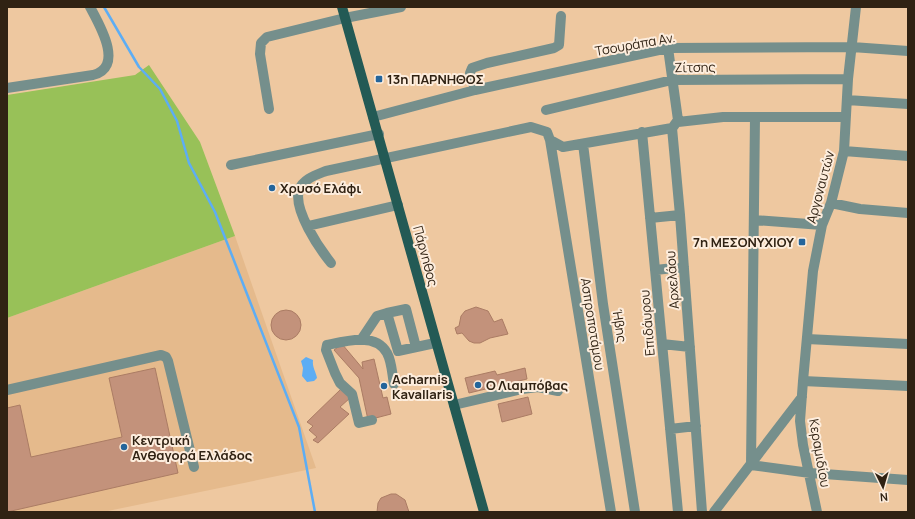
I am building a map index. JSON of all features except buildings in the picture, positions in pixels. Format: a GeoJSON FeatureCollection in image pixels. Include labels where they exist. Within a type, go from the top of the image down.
{"type":"FeatureCollection","features":[{"type":"Feature","properties":{"kind":"main road","name":"Πάρνηθος"},"geometry":{"type":"LineString","coordinates":[[342,7],[379,134],[484,512]]}},
{"type":"Feature","properties":{"kind":"street"},"geometry":{"type":"LineString","coordinates":[[7,88],[93,75],[102,72],[107,64],[108,49],[103,32],[90,7]]}},
{"type":"Feature","properties":{"kind":"street"},"geometry":{"type":"LineString","coordinates":[[269,109],[260,54],[261,43],[267,37],[345,18],[402,7]]}},
{"type":"Feature","properties":{"kind":"street","name":"Αργοναυτών"},"geometry":{"type":"LineString","coordinates":[[802,397],[813,271],[822,225],[831,203],[844,151],[846,100],[856,7]]}},
{"type":"Feature","properties":{"kind":"street"},"geometry":{"type":"LineString","coordinates":[[474,90],[470,73],[472,68],[487,63],[554,48],[559,45],[561,16]]}},
{"type":"Feature","properties":{"kind":"street","name":"Τσουράπα Αν."},"geometry":{"type":"LineString","coordinates":[[373,116],[474,90],[668,48],[852,47],[908,51]]}},
{"type":"Feature","properties":{"kind":"street","name":"Αρχελάου"},"geometry":{"type":"LineString","coordinates":[[668,48],[672,80],[680,215],[702,512]]}},
{"type":"Feature","properties":{"kind":"street","name":"Ζίτσης"},"geometry":{"type":"LineString","coordinates":[[546,110],[672,80],[848,79]]}},
{"type":"Feature","properties":{"kind":"street"},"geometry":{"type":"LineString","coordinates":[[846,100],[908,104]]}},
{"type":"Feature","properties":{"kind":"street"},"geometry":{"type":"LineString","coordinates":[[751,465],[755,117]]}},
{"type":"Feature","properties":{"kind":"street"},"geometry":{"type":"LineString","coordinates":[[331,263],[316,242],[301,212],[298,199],[299,189],[310,177],[326,171],[385,160],[531,127],[547,132],[550,140],[563,147],[711,118],[845,117]]}},
{"type":"Feature","properties":{"kind":"street","name":"Επιδάυρου"},"geometry":{"type":"LineString","coordinates":[[642,132],[678,512]]}},
{"type":"Feature","properties":{"kind":"street"},"geometry":{"type":"LineString","coordinates":[[231,165],[379,134]]}},
{"type":"Feature","properties":{"kind":"street","name":"Ασπροποτάμου"},"geometry":{"type":"LineString","coordinates":[[550,140],[611,512]]}},
{"type":"Feature","properties":{"kind":"street","name":"Ήβης"},"geometry":{"type":"LineString","coordinates":[[583,144],[603,304],[635,512]]}},
{"type":"Feature","properties":{"kind":"street"},"geometry":{"type":"LineString","coordinates":[[844,151],[908,156]]}},
{"type":"Feature","properties":{"kind":"street"},"geometry":{"type":"LineString","coordinates":[[831,203],[860,208],[908,213]]}},
{"type":"Feature","properties":{"kind":"street"},"geometry":{"type":"LineString","coordinates":[[308,226],[398,205]]}},
{"type":"Feature","properties":{"kind":"street"},"geometry":{"type":"LineString","coordinates":[[650,218],[680,215]]}},
{"type":"Feature","properties":{"kind":"street"},"geometry":{"type":"LineString","coordinates":[[754,220],[822,225]]}},
{"type":"Feature","properties":{"kind":"street"},"geometry":{"type":"LineString","coordinates":[[655,270],[684,267]]}},
{"type":"Feature","properties":{"kind":"street"},"geometry":{"type":"LineString","coordinates":[[361,340],[377,316],[406,309],[416,346]]}},
{"type":"Feature","properties":{"kind":"street"},"geometry":{"type":"LineString","coordinates":[[386,313],[398,351]]}},
{"type":"Feature","properties":{"kind":"street"},"geometry":{"type":"LineString","coordinates":[[807,339],[908,344]]}},
{"type":"Feature","properties":{"kind":"street"},"geometry":{"type":"LineString","coordinates":[[372,420],[359,424],[352,394],[340,383],[326,350],[327,345],[361,340],[380,344],[388,354],[394,384]]}},
{"type":"Feature","properties":{"kind":"street"},"geometry":{"type":"LineString","coordinates":[[388,354],[416,346],[436,343]]}},
{"type":"Feature","properties":{"kind":"street"},"geometry":{"type":"LineString","coordinates":[[662,344],[690,347]]}},
{"type":"Feature","properties":{"kind":"street"},"geometry":{"type":"LineString","coordinates":[[7,390],[162,355],[166,357],[168,361],[194,467]]}},
{"type":"Feature","properties":{"kind":"street"},"geometry":{"type":"LineString","coordinates":[[803,381],[908,386]]}},
{"type":"Feature","properties":{"kind":"street"},"geometry":{"type":"LineString","coordinates":[[454,405],[522,389],[538,387],[558,391]]}},
{"type":"Feature","properties":{"kind":"street"},"geometry":{"type":"LineString","coordinates":[[714,512],[802,397]]}},
{"type":"Feature","properties":{"kind":"street","name":"Κεραμιδίου"},"geometry":{"type":"LineString","coordinates":[[802,397],[800,421],[803,445],[818,512]]}},
{"type":"Feature","properties":{"kind":"street"},"geometry":{"type":"LineString","coordinates":[[670,428],[696,426]]}},
{"type":"Feature","properties":{"kind":"street"},"geometry":{"type":"LineString","coordinates":[[751,465],[810,473],[908,480]]}},
{"type":"Feature","properties":{"kind":"shaded area"},"geometry":{"type":"Polygon","coordinates":[[[235,236],[316,468],[103,512],[7,512],[7,318],[235,236]]]}},
{"type":"Feature","properties":{"kind":"green space"},"geometry":{"type":"Polygon","coordinates":[[[149,65],[200,142],[235,236],[7,318],[7,95],[135,75],[149,65]]]}},
{"type":"Feature","properties":{"kind":"water"},"geometry":{"type":"Polygon","coordinates":[[[306,357],[313,360],[317,378],[314,381],[307,382],[302,376],[303,368],[301,361],[306,357]]]}},
{"type":"Feature","properties":{"kind":"waterway"},"geometry":{"type":"LineString","coordinates":[[104,7],[139,67],[160,89],[177,121],[189,163],[215,212],[299,427],[315,512]]}},
{"type":"Feature","properties":{"kind":"place","name":"13η ΠΑΡΝΗΘΟΣ"},"geometry":{"type":"Point","coordinates":[379,79]}},
{"type":"Feature","properties":{"kind":"place","name":"Χρυσό Ελάφι"},"geometry":{"type":"Point","coordinates":[272,188]}},
{"type":"Feature","properties":{"kind":"place","name":"7η ΜΕΣΟΝΥΧΙΟΥ"},"geometry":{"type":"Point","coordinates":[802,242]}},
{"type":"Feature","properties":{"kind":"place","name":"Ο Λιαμπόβας"},"geometry":{"type":"Point","coordinates":[478,385]}},
{"type":"Feature","properties":{"kind":"place","name":"Acharnis Kavallaris"},"geometry":{"type":"Point","coordinates":[384,386]}},
{"type":"Feature","properties":{"kind":"place","name":"Κεντρική Ανθαγορά Ελλάδος"},"geometry":{"type":"Point","coordinates":[124,447]}}]}
